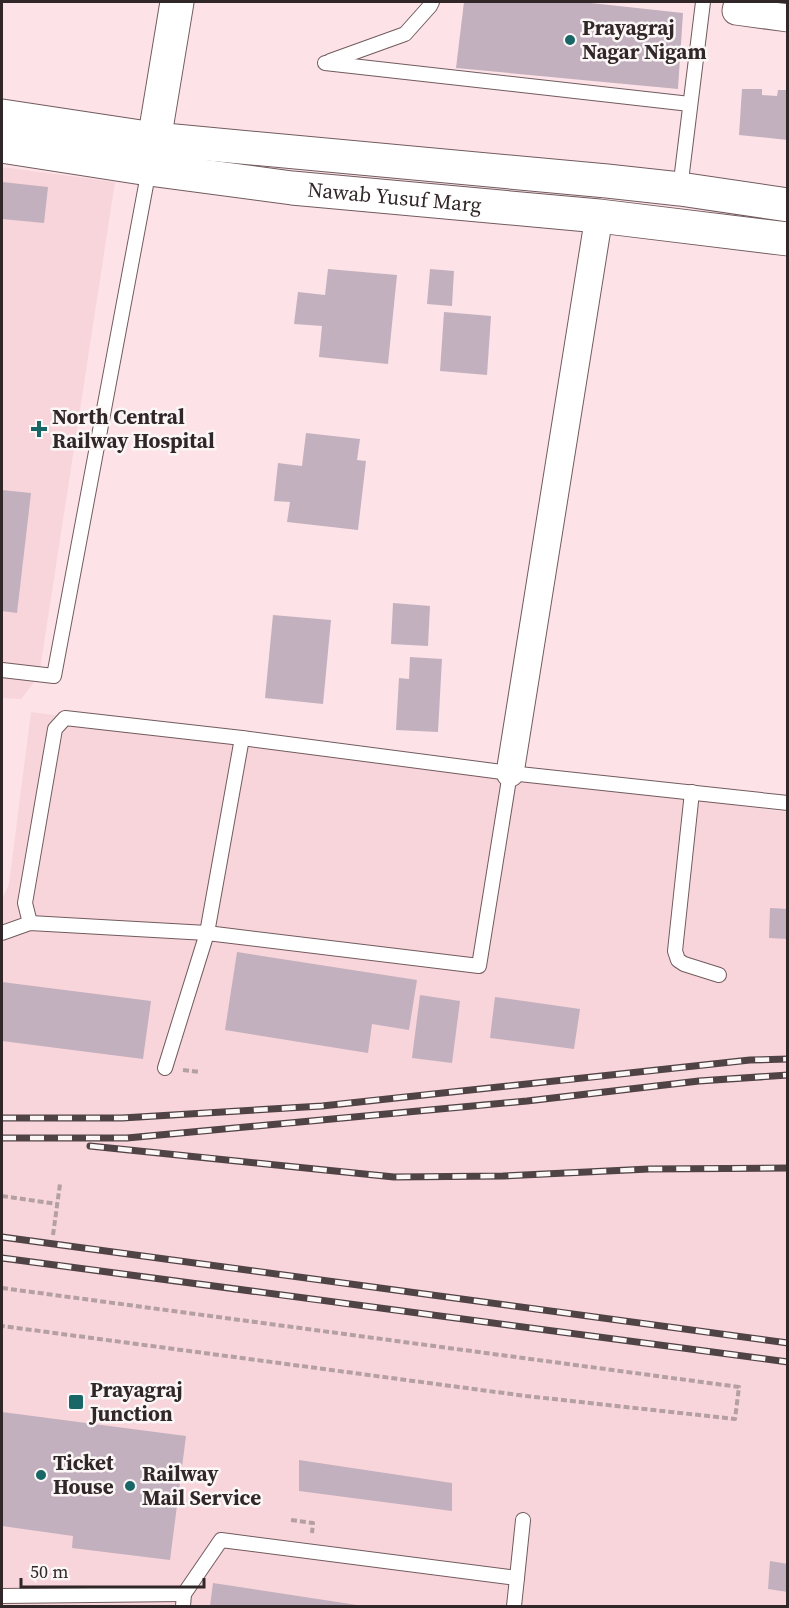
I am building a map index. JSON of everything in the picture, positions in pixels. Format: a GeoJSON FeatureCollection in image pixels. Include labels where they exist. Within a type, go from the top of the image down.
{"type":"FeatureCollection","features":[{"type":"Feature","properties":{"kind":"main road"},"geometry":{"type":"LineString","coordinates":[[152,154],[177,2]]}},
{"type":"Feature","properties":{"kind":"main road","name":"Nawab Yusuf Marg"},"geometry":{"type":"LineString","coordinates":[[2,116],[292,188],[599,216],[788,239]]}},
{"type":"Feature","properties":{"kind":"main road","name":"Nawab Yusuf Marg"},"geometry":{"type":"LineString","coordinates":[[2,146],[680,189],[788,205]]}},
{"type":"Feature","properties":{"kind":"street"},"geometry":{"type":"LineString","coordinates":[[738,2],[736,11],[788,18]]}},
{"type":"Feature","properties":{"kind":"street"},"geometry":{"type":"LineString","coordinates":[[510,773],[599,216]]}},
{"type":"Feature","properties":{"kind":"lane"},"geometry":{"type":"LineString","coordinates":[[432,2],[405,34],[325,63],[690,104]]}},
{"type":"Feature","properties":{"kind":"lane"},"geometry":{"type":"LineString","coordinates":[[680,189],[703,2]]}},
{"type":"Feature","properties":{"kind":"lane"},"geometry":{"type":"LineString","coordinates":[[2,670],[54,676],[152,154]]}},
{"type":"Feature","properties":{"kind":"lane"},"geometry":{"type":"LineString","coordinates":[[30,922],[25,903],[55,729],[65,718],[242,738],[510,773],[788,803]]}},
{"type":"Feature","properties":{"kind":"lane"},"geometry":{"type":"LineString","coordinates":[[165,1068],[207,933],[242,738]]}},
{"type":"Feature","properties":{"kind":"lane"},"geometry":{"type":"LineString","coordinates":[[2,933],[30,922],[207,933],[479,966],[510,773]]}},
{"type":"Feature","properties":{"kind":"lane"},"geometry":{"type":"LineString","coordinates":[[692,792],[675,951],[678,960],[684,964],[719,975]]}},
{"type":"Feature","properties":{"kind":"lane"},"geometry":{"type":"LineString","coordinates":[[514,1606],[523,1520]]}},
{"type":"Feature","properties":{"kind":"lane"},"geometry":{"type":"LineString","coordinates":[[2,1596],[184,1600],[221,1540],[517,1578]]}},
{"type":"Feature","properties":{"kind":"path"},"geometry":{"type":"LineString","coordinates":[[53,1235],[60,1184]]}},
{"type":"Feature","properties":{"kind":"path"},"geometry":{"type":"LineString","coordinates":[[2,1196],[57,1204]]}},
{"type":"Feature","properties":{"kind":"path"},"geometry":{"type":"LineString","coordinates":[[2,1288],[739,1387],[735,1419],[526,1396],[2,1326]]}},
{"type":"Feature","properties":{"kind":"shaded area","name":"North Central Railway Hospital"},"geometry":{"type":"Polygon","coordinates":[[[2,167],[115,182],[39,676],[21,699],[2,698],[2,167]]]}},
{"type":"Feature","properties":{"kind":"shaded area"},"geometry":{"type":"Polygon","coordinates":[[[31,712],[787,812],[787,1606],[2,1606],[2,899],[9,884],[31,712]]]}},
{"type":"Feature","properties":{"kind":"building","name":"Prayagraj Nagar Nigam"},"geometry":{"type":"Polygon","coordinates":[[[464,2],[582,2],[683,13],[678,89],[456,68],[464,2]]]}},
{"type":"Feature","properties":{"kind":"building"},"geometry":{"type":"Polygon","coordinates":[[[742,89],[762,89],[762,95],[777,96],[778,90],[788,90],[788,140],[739,135],[742,89]]]}},
{"type":"Feature","properties":{"kind":"building"},"geometry":{"type":"Polygon","coordinates":[[[2,182],[48,187],[44,223],[2,219],[2,182]]]}},
{"type":"Feature","properties":{"kind":"building"},"geometry":{"type":"Polygon","coordinates":[[[328,269],[397,275],[388,364],[319,357],[322,326],[294,324],[298,292],[325,295],[328,269]]]}},
{"type":"Feature","properties":{"kind":"building"},"geometry":{"type":"Polygon","coordinates":[[[430,269],[454,271],[452,306],[427,304],[430,269]]]}},
{"type":"Feature","properties":{"kind":"building"},"geometry":{"type":"Polygon","coordinates":[[[444,312],[491,316],[487,375],[440,371],[444,312]]]}},
{"type":"Feature","properties":{"kind":"building"},"geometry":{"type":"Polygon","coordinates":[[[306,433],[360,439],[357,460],[366,461],[358,530],[287,522],[290,502],[274,501],[278,463],[302,466],[306,433]]]}},
{"type":"Feature","properties":{"kind":"building"},"geometry":{"type":"Polygon","coordinates":[[[2,490],[31,493],[17,613],[2,611],[2,490]]]}},
{"type":"Feature","properties":{"kind":"building"},"geometry":{"type":"Polygon","coordinates":[[[393,603],[430,606],[428,646],[391,644],[393,603]]]}},
{"type":"Feature","properties":{"kind":"building"},"geometry":{"type":"Polygon","coordinates":[[[273,615],[331,620],[323,704],[265,698],[273,615]]]}},
{"type":"Feature","properties":{"kind":"building"},"geometry":{"type":"Polygon","coordinates":[[[410,657],[442,659],[438,732],[396,730],[399,678],[409,679],[410,657]]]}},
{"type":"Feature","properties":{"kind":"building"},"geometry":{"type":"Polygon","coordinates":[[[770,908],[788,909],[788,939],[769,938],[770,908]]]}},
{"type":"Feature","properties":{"kind":"building"},"geometry":{"type":"Polygon","coordinates":[[[237,952],[417,980],[409,1030],[372,1024],[368,1053],[225,1030],[237,952]]]}},
{"type":"Feature","properties":{"kind":"building"},"geometry":{"type":"Polygon","coordinates":[[[2,982],[151,1001],[143,1059],[2,1041],[2,982]]]}},
{"type":"Feature","properties":{"kind":"building"},"geometry":{"type":"Polygon","coordinates":[[[420,995],[460,1001],[452,1063],[412,1058],[420,995]]]}},
{"type":"Feature","properties":{"kind":"building"},"geometry":{"type":"Polygon","coordinates":[[[495,997],[580,1009],[574,1049],[490,1038],[495,997]]]}},
{"type":"Feature","properties":{"kind":"building"},"geometry":{"type":"Polygon","coordinates":[[[2,1412],[186,1436],[170,1560],[72,1548],[73,1536],[2,1526],[2,1412]]]}},
{"type":"Feature","properties":{"kind":"building"},"geometry":{"type":"Polygon","coordinates":[[[299,1460],[452,1483],[452,1511],[299,1491],[299,1460]]]}},
{"type":"Feature","properties":{"kind":"building"},"geometry":{"type":"Polygon","coordinates":[[[770,1561],[788,1564],[788,1592],[768,1589],[770,1561]]]}},
{"type":"Feature","properties":{"kind":"building"},"geometry":{"type":"Polygon","coordinates":[[[213,1583],[357,1605],[357,1606],[210,1606],[213,1583]]]}},
{"type":"Feature","properties":{"kind":"railway"},"geometry":{"type":"LineString","coordinates":[[2,1118],[122,1118],[322,1106],[750,1060],[788,1059]]}},
{"type":"Feature","properties":{"kind":"railway"},"geometry":{"type":"LineString","coordinates":[[2,1138],[127,1138],[527,1101],[699,1081],[788,1075]]}},
{"type":"Feature","properties":{"kind":"railway"},"geometry":{"type":"LineString","coordinates":[[90,1146],[394,1177],[503,1176],[649,1169],[788,1168]]}},
{"type":"Feature","properties":{"kind":"railway"},"geometry":{"type":"LineString","coordinates":[[2,1237],[788,1343]]}},
{"type":"Feature","properties":{"kind":"railway"},"geometry":{"type":"LineString","coordinates":[[2,1258],[788,1362]]}},
{"type":"Feature","properties":{"kind":"place","name":"Prayagraj Nagar Nigam"},"geometry":{"type":"Point","coordinates":[570,40]}},
{"type":"Feature","properties":{"kind":"place","name":"North Central Railway Hospital"},"geometry":{"type":"Point","coordinates":[39,429]}},
{"type":"Feature","properties":{"kind":"place","name":"Prayagraj Junction"},"geometry":{"type":"Point","coordinates":[76,1402]}},
{"type":"Feature","properties":{"kind":"place","name":"Ticket House"},"geometry":{"type":"Point","coordinates":[41,1475]}},
{"type":"Feature","properties":{"kind":"place","name":"Railway Mail Service"},"geometry":{"type":"Point","coordinates":[130,1486]}}]}
